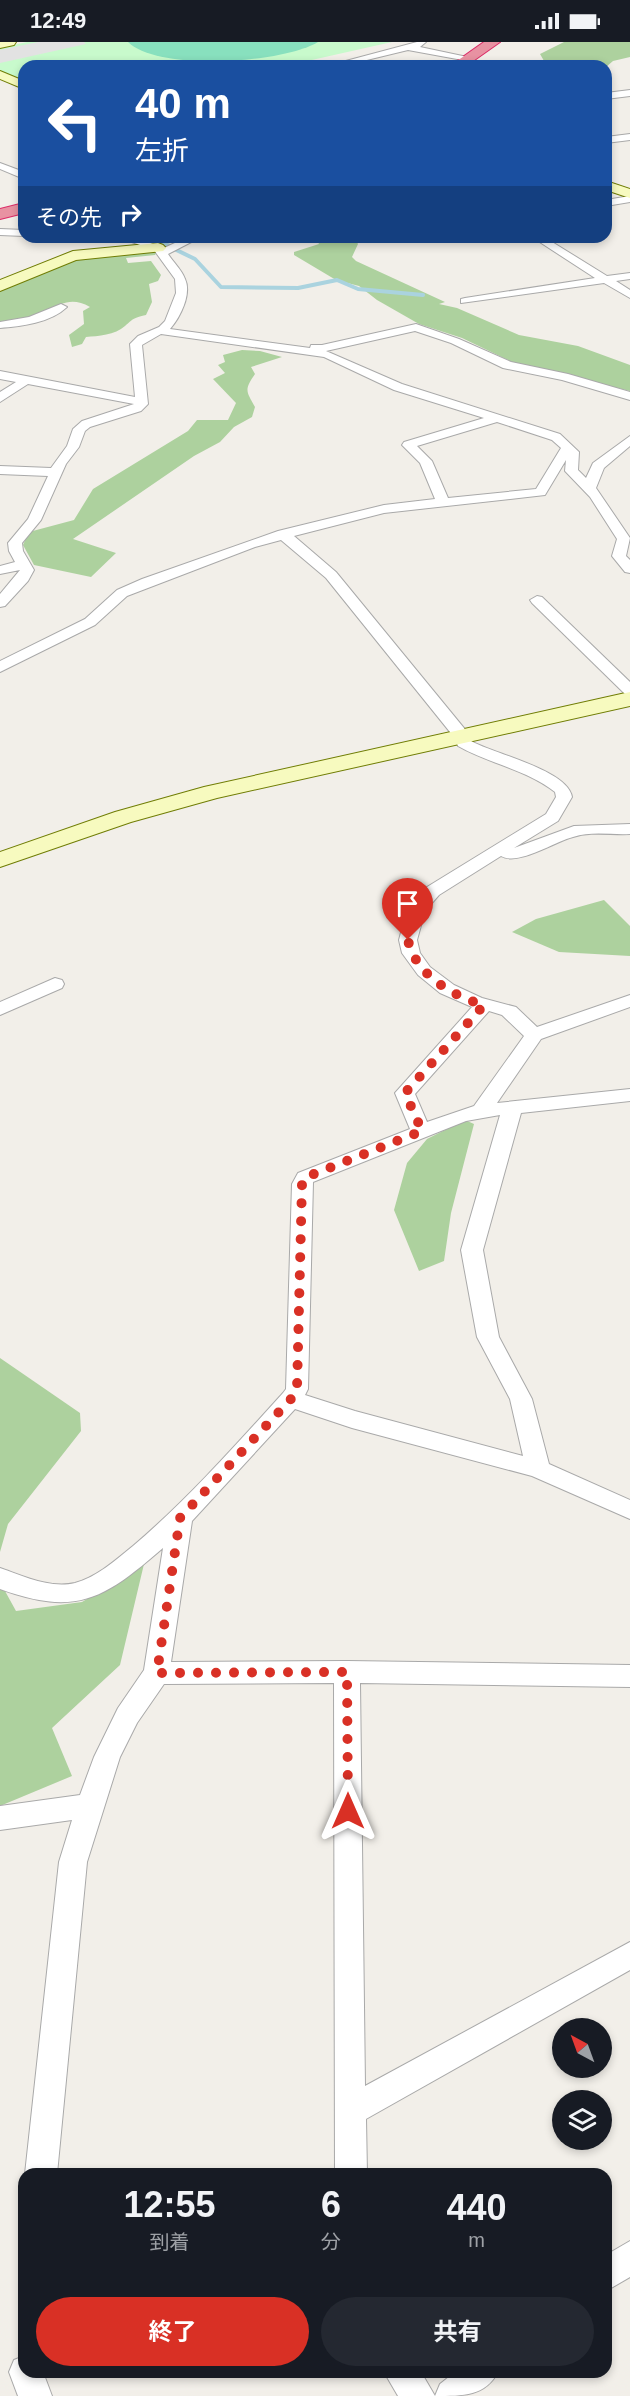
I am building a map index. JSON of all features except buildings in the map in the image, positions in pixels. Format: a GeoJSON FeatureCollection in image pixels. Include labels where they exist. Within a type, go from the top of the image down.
{"type":"FeatureCollection","features":[{"type":"Feature","properties":{"kind":"highway"},"geometry":{"type":"LineString","coordinates":[[466,60],[493,42]]}},
{"type":"Feature","properties":{"kind":"highway"},"geometry":{"type":"LineString","coordinates":[[0,214],[18,210]]}},
{"type":"Feature","properties":{"kind":"street"},"geometry":{"type":"LineString","coordinates":[[0,44],[10,42]]}},
{"type":"Feature","properties":{"kind":"street"},"geometry":{"type":"LineString","coordinates":[[341,54],[358,60],[409,48],[422,42]]}},
{"type":"Feature","properties":{"kind":"street"},"geometry":{"type":"LineString","coordinates":[[409,48],[455,60]]}},
{"type":"Feature","properties":{"kind":"street"},"geometry":{"type":"LineString","coordinates":[[0,75],[18,82]]}},
{"type":"Feature","properties":{"kind":"street"},"geometry":{"type":"LineString","coordinates":[[612,95],[630,93]]}},
{"type":"Feature","properties":{"kind":"street"},"geometry":{"type":"LineString","coordinates":[[612,139],[630,137]]}},
{"type":"Feature","properties":{"kind":"street"},"geometry":{"type":"LineString","coordinates":[[0,165],[18,173]]}},
{"type":"Feature","properties":{"kind":"street"},"geometry":{"type":"LineString","coordinates":[[612,188],[630,194]]}},
{"type":"Feature","properties":{"kind":"street"},"geometry":{"type":"LineString","coordinates":[[612,202],[630,199]]}},
{"type":"Feature","properties":{"kind":"street"},"geometry":{"type":"LineString","coordinates":[[0,232],[18,233]]}},
{"type":"Feature","properties":{"kind":"street"},"geometry":{"type":"LineString","coordinates":[[139,243],[160,251],[180,279],[182,293],[170,322],[163,329],[142,338],[136,344],[142,402]]}},
{"type":"Feature","properties":{"kind":"street"},"geometry":{"type":"LineString","coordinates":[[0,286],[74,256],[160,251],[181,243]]}},
{"type":"Feature","properties":{"kind":"street"},"geometry":{"type":"LineString","coordinates":[[547,243],[630,295]]}},
{"type":"Feature","properties":{"kind":"street"},"geometry":{"type":"LineString","coordinates":[[465,301],[630,276]]}},
{"type":"Feature","properties":{"kind":"street"},"geometry":{"type":"LineString","coordinates":[[0,325],[28,323],[47,316],[61,307]]}},
{"type":"Feature","properties":{"kind":"street"},"geometry":{"type":"LineString","coordinates":[[246,345],[268,343],[322,348],[416,327],[455,341],[507,365],[564,377],[630,396]]}},
{"type":"Feature","properties":{"kind":"street"},"geometry":{"type":"LineString","coordinates":[[163,329],[166,332],[184,336],[326,354],[398,387],[556,437],[573,452],[571,471],[605,506],[611,522],[624,539],[619,556],[630,569]]}},
{"type":"Feature","properties":{"kind":"street"},"geometry":{"type":"LineString","coordinates":[[0,375],[142,402]]}},
{"type":"Feature","properties":{"kind":"street"},"geometry":{"type":"LineString","coordinates":[[0,398],[26,380]]}},
{"type":"Feature","properties":{"kind":"street"},"geometry":{"type":"LineString","coordinates":[[0,603],[23,578],[27,570],[16,551],[15,543],[34,520],[57,472],[73,447],[79,429],[86,424],[136,408],[142,402]]}},
{"type":"Feature","properties":{"kind":"street"},"geometry":{"type":"LineString","coordinates":[[443,502],[426,461],[408,445],[499,418]]}},
{"type":"Feature","properties":{"kind":"street"},"geometry":{"type":"LineString","coordinates":[[589,488],[598,466],[630,440]]}},
{"type":"Feature","properties":{"kind":"street"},"geometry":{"type":"LineString","coordinates":[[0,667],[90,622],[122,593],[130,589],[283,534],[362,513],[540,492],[568,446]]}},
{"type":"Feature","properties":{"kind":"street"},"geometry":{"type":"LineString","coordinates":[[0,470],[57,472]]}},
{"type":"Feature","properties":{"kind":"street"},"geometry":{"type":"LineString","coordinates":[[283,534],[331,575],[462,736],[464,744],[521,767],[563,790],[564,797],[552,817],[434,891],[416,910],[408,940],[411,953],[424,971],[447,989],[484,1005],[509,1011],[534,1035]]}},
{"type":"Feature","properties":{"kind":"street"},"geometry":{"type":"LineString","coordinates":[[0,570],[23,564]]}},
{"type":"Feature","properties":{"kind":"street"},"geometry":{"type":"LineString","coordinates":[[537,600],[630,691]]}},
{"type":"Feature","properties":{"kind":"street"},"geometry":{"type":"LineString","coordinates":[[0,651],[15,660]]}},
{"type":"Feature","properties":{"kind":"street"},"geometry":{"type":"LineString","coordinates":[[0,860],[123,817],[212,792],[630,699]]}},
{"type":"Feature","properties":{"kind":"street"},"geometry":{"type":"LineString","coordinates":[[495,852],[509,854],[522,851],[560,834],[576,830],[630,829]]}},
{"type":"Feature","properties":{"kind":"street"},"geometry":{"type":"LineString","coordinates":[[0,1009],[56,984]]}},
{"type":"Feature","properties":{"kind":"street"},"geometry":{"type":"LineString","coordinates":[[481,1111],[534,1035],[630,1001]]}},
{"type":"Feature","properties":{"kind":"street"},"geometry":{"type":"LineString","coordinates":[[422,1131],[405,1093],[484,1005]]}},
{"type":"Feature","properties":{"kind":"street"},"geometry":{"type":"LineString","coordinates":[[0,1578],[27,1590],[76,1593],[104,1582],[180,1518],[291,1399],[297,1389],[304,1178],[460,1116],[513,1107],[630,1095]]}},
{"type":"Feature","properties":{"kind":"street"},"geometry":{"type":"LineString","coordinates":[[513,1107],[503,1135],[472,1251],[488,1337],[522,1398],[538,1469]]}},
{"type":"Feature","properties":{"kind":"street"},"geometry":{"type":"LineString","coordinates":[[291,1399],[352,1419],[538,1469],[630,1510]]}},
{"type":"Feature","properties":{"kind":"street"},"geometry":{"type":"LineString","coordinates":[[42,2168],[74,1862],[90,1805],[107,1757],[127,1716],[157,1673],[180,1518]]}},
{"type":"Feature","properties":{"kind":"street"},"geometry":{"type":"LineString","coordinates":[[157,1673],[347,1672],[630,1676]]}},
{"type":"Feature","properties":{"kind":"street"},"geometry":{"type":"LineString","coordinates":[[347,1672],[351,2168]]}},
{"type":"Feature","properties":{"kind":"street"},"geometry":{"type":"LineString","coordinates":[[0,1818],[90,1805]]}},
{"type":"Feature","properties":{"kind":"street"},"geometry":{"type":"LineString","coordinates":[[350,2110],[630,1955]]}},
{"type":"Feature","properties":{"kind":"street"},"geometry":{"type":"LineString","coordinates":[[612,2270],[630,2257]]}},
{"type":"Feature","properties":{"kind":"street"},"geometry":{"type":"LineString","coordinates":[[28,2378],[35,2396]]}},
{"type":"Feature","properties":{"kind":"street"},"geometry":{"type":"LineString","coordinates":[[405,2378],[418,2396]]}},
{"type":"Feature","properties":{"kind":"street"},"geometry":{"type":"LineString","coordinates":[[452,2396],[474,2378]]}},
{"type":"Feature","properties":{"kind":"green space"},"geometry":{"type":"Polygon","coordinates":[[[27,42],[392,42],[312,60],[18,60],[18,78],[0,71],[0,48],[27,42]]]}},
{"type":"Feature","properties":{"kind":"green space"},"geometry":{"type":"Polygon","coordinates":[[[128,42],[318,42],[278,55],[236,60],[183,60],[166,58],[143,51],[128,42]]]}},
{"type":"Feature","properties":{"kind":"green space"},"geometry":{"type":"Polygon","coordinates":[[[564,42],[630,42],[630,57],[612,62],[612,60],[544,60],[540,54],[564,42]]]}},
{"type":"Feature","properties":{"kind":"green space"},"geometry":{"type":"Polygon","coordinates":[[[357,243],[352,257],[356,261],[445,302],[439,304],[457,308],[519,335],[578,346],[630,365],[630,391],[514,363],[462,338],[419,324],[377,300],[359,286],[336,280],[294,255],[294,252],[319,244],[357,243]]]}},
{"type":"Feature","properties":{"kind":"green space"},"geometry":{"type":"Polygon","coordinates":[[[157,252],[155,255],[126,258],[128,263],[151,261],[161,275],[158,281],[149,284],[152,302],[146,315],[134,319],[121,329],[106,335],[86,337],[82,344],[72,347],[69,335],[84,324],[83,311],[90,307],[72,302],[56,306],[24,321],[0,322],[0,290],[49,268],[94,255],[157,252]]]}},
{"type":"Feature","properties":{"kind":"green space"},"geometry":{"type":"Polygon","coordinates":[[[242,350],[260,351],[282,357],[251,367],[255,374],[248,387],[255,407],[252,417],[234,427],[220,442],[194,456],[73,539],[116,553],[91,577],[34,565],[23,545],[29,532],[74,520],[93,489],[188,431],[197,420],[228,420],[236,403],[213,379],[225,373],[218,365],[225,362],[223,355],[242,350]]]}},
{"type":"Feature","properties":{"kind":"green space"},"geometry":{"type":"Polygon","coordinates":[[[604,900],[630,926],[630,956],[559,952],[512,932],[536,919],[604,900]]]}},
{"type":"Feature","properties":{"kind":"green space"},"geometry":{"type":"Polygon","coordinates":[[[465,1120],[474,1124],[451,1213],[444,1261],[419,1271],[394,1210],[407,1163],[427,1139],[465,1120]]]}},
{"type":"Feature","properties":{"kind":"green space"},"geometry":{"type":"Polygon","coordinates":[[[0,1358],[80,1413],[81,1431],[8,1524],[0,1552],[0,1358]]]}},
{"type":"Feature","properties":{"kind":"green space"},"geometry":{"type":"Polygon","coordinates":[[[144,1564],[120,1665],[52,1728],[72,1776],[0,1806],[0,1582],[16,1611],[82,1602],[144,1564]]]}},
{"type":"Feature","properties":{"kind":"shaded area"},"geometry":{"type":"Polygon","coordinates":[[[38,42],[84,42],[86,44],[0,63],[0,50],[38,42]]]}},
{"type":"Feature","properties":{"kind":"waterway"},"geometry":{"type":"LineString","coordinates":[[162,243],[169,245]]}},
{"type":"Feature","properties":{"kind":"waterway"},"geometry":{"type":"LineString","coordinates":[[164,244],[195,259],[221,287],[298,288],[337,280],[358,289],[423,295]]}},
{"type":"Feature","properties":{"kind":"route"},"geometry":{"type":"LineString","coordinates":[[348,1811],[347,1672],[157,1673],[180,1518],[291,1399],[297,1389],[304,1178],[422,1131],[405,1093],[484,1005],[447,989],[424,971],[411,953],[408,940]]}}]}
